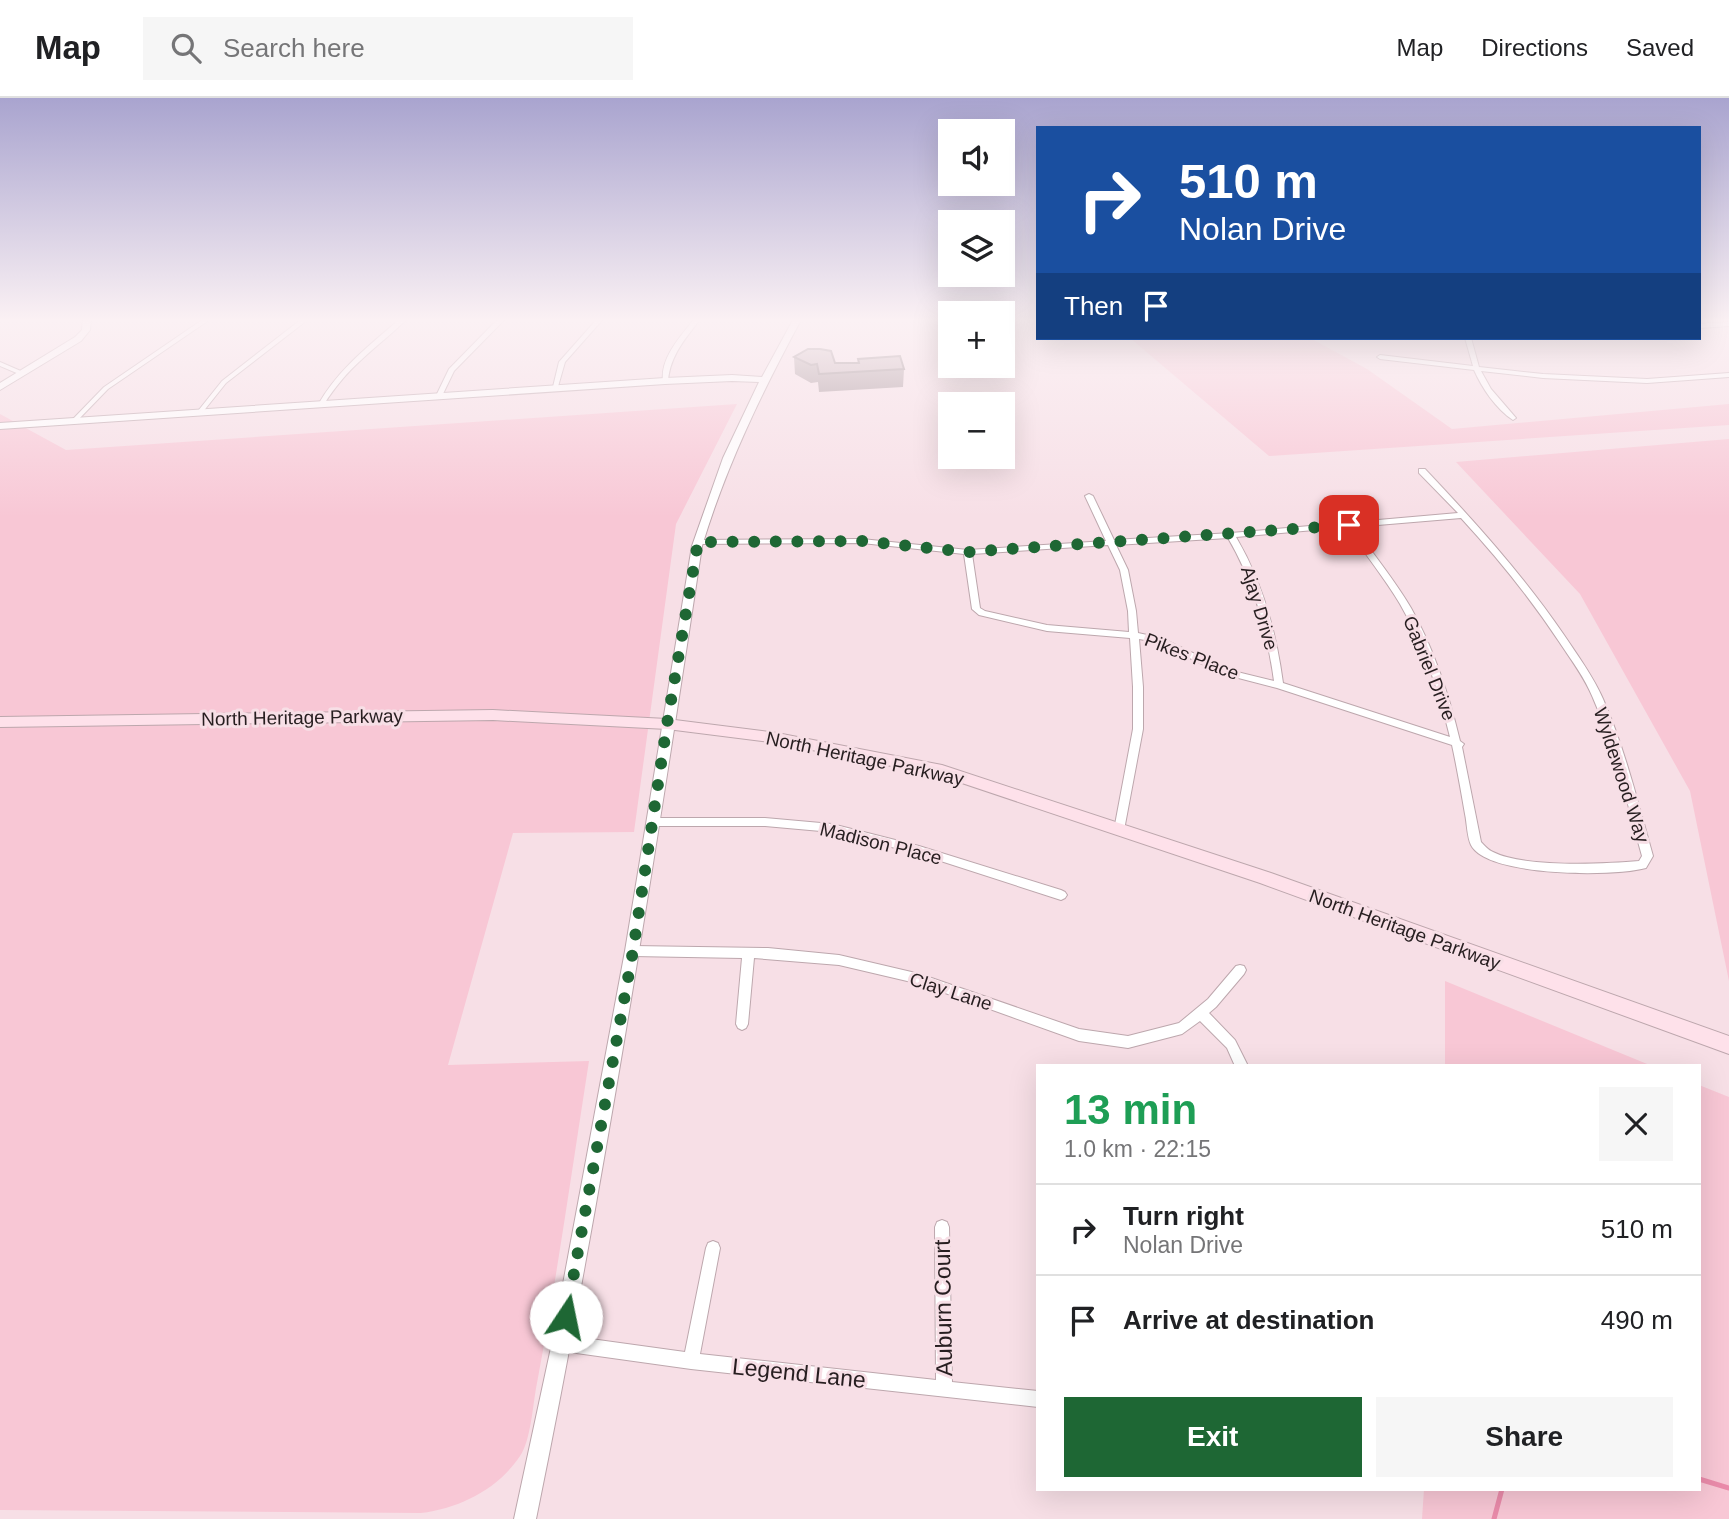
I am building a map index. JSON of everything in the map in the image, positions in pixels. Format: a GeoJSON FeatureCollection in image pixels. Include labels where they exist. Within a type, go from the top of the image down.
{"type":"FeatureCollection","features":[{"type":"Feature","properties":{"kind":"main road","name":"North Heritage Parkway"},"geometry":{"type":"LineString","coordinates":[[0,722],[493,715],[667,724],[777,738],[942,771],[1278,883],[1729,1045]]}},
{"type":"Feature","properties":{"kind":"street"},"geometry":{"type":"LineString","coordinates":[[74,421],[111,384]]}},
{"type":"Feature","properties":{"kind":"street"},"geometry":{"type":"LineString","coordinates":[[200,412],[222,384]]}},
{"type":"Feature","properties":{"kind":"street"},"geometry":{"type":"LineString","coordinates":[[321,405],[331,384]]}},
{"type":"Feature","properties":{"kind":"street"},"geometry":{"type":"LineString","coordinates":[[438,398],[444,384]]}},
{"type":"Feature","properties":{"kind":"street"},"geometry":{"type":"LineString","coordinates":[[554,390],[556,384]]}},
{"type":"Feature","properties":{"kind":"street"},"geometry":{"type":"LineString","coordinates":[[0,426],[624,384]]}},
{"type":"Feature","properties":{"kind":"street"},"geometry":{"type":"LineString","coordinates":[[525,1519],[562,1343],[633,951],[698,542],[714,495],[763,384]]}},
{"type":"Feature","properties":{"kind":"street"},"geometry":{"type":"LineString","coordinates":[[1483,384],[1487,392],[1513,418]]}},
{"type":"Feature","properties":{"kind":"street","name":"Wyldewood Way"},"geometry":{"type":"LineString","coordinates":[[1422,471],[1465,515],[1532,595],[1584,671],[1606,719],[1648,856],[1642,865],[1620,868],[1519,863],[1488,855],[1476,844],[1459,744]]}},
{"type":"Feature","properties":{"kind":"street"},"geometry":{"type":"LineString","coordinates":[[1089,496],[1128,584],[1138,687],[1138,729],[1119,830]]}},
{"type":"Feature","properties":{"kind":"street"},"geometry":{"type":"LineString","coordinates":[[698,542],[862,541],[968,552],[1231,535],[1465,515]]}},
{"type":"Feature","properties":{"kind":"street","name":"Gabriel Drive"},"geometry":{"type":"LineString","coordinates":[[1349,525],[1411,617],[1441,685],[1459,744]]}},
{"type":"Feature","properties":{"kind":"street","name":"Ajay Drive"},"geometry":{"type":"LineString","coordinates":[[1231,535],[1249,567],[1265,610],[1279,685]]}},
{"type":"Feature","properties":{"kind":"street","name":"Pikes Place"},"geometry":{"type":"LineString","coordinates":[[968,552],[976,609],[982,613],[1047,628],[1132,635],[1177,647],[1226,672],[1279,685],[1459,744]]}},
{"type":"Feature","properties":{"kind":"street","name":"Madison Place"},"geometry":{"type":"LineString","coordinates":[[654,822],[765,822],[832,828],[919,850],[1061,895]]}},
{"type":"Feature","properties":{"kind":"street","name":"Clay Lane"},"geometry":{"type":"LineString","coordinates":[[633,951],[748,953],[839,960],[920,979],[1079,1035],[1128,1042],[1182,1028],[1212,1003],[1240,970]]}},
{"type":"Feature","properties":{"kind":"street"},"geometry":{"type":"LineString","coordinates":[[742,1024],[748,953]]}},
{"type":"Feature","properties":{"kind":"street"},"geometry":{"type":"LineString","coordinates":[[1199,1013],[1231,1044],[1241,1064]]}},
{"type":"Feature","properties":{"kind":"street","name":"Auburn Court"},"geometry":{"type":"LineString","coordinates":[[942,1227],[944,1390]]}},
{"type":"Feature","properties":{"kind":"street"},"geometry":{"type":"LineString","coordinates":[[691,1361],[713,1248]]}},
{"type":"Feature","properties":{"kind":"street","name":"Legend Lane"},"geometry":{"type":"LineString","coordinates":[[562,1343],[691,1361],[1036,1399]]}},
{"type":"Feature","properties":{"kind":"shaded area"},"geometry":{"type":"Polygon","coordinates":[[[1185,384],[1389,384],[1452,429],[1729,404],[1729,425],[1269,456],[1185,384]]]}},
{"type":"Feature","properties":{"kind":"shaded area"},"geometry":{"type":"Polygon","coordinates":[[[737,404],[676,524],[634,832],[513,833],[448,1065],[589,1061],[531,1421],[527,1441],[520,1456],[501,1478],[477,1495],[450,1507],[421,1513],[0,1510],[0,414],[66,450],[737,404]]]}},
{"type":"Feature","properties":{"kind":"shaded area"},"geometry":{"type":"Polygon","coordinates":[[[1729,439],[1729,981],[1690,791],[1580,594],[1456,462],[1729,439]]]}},
{"type":"Feature","properties":{"kind":"shaded area"},"geometry":{"type":"Polygon","coordinates":[[[1445,981],[1647,1064],[1445,1064],[1445,981]]]}},
{"type":"Feature","properties":{"kind":"shaded area"},"geometry":{"type":"Polygon","coordinates":[[[1701,1086],[1729,1097],[1729,1519],[1422,1519],[1424,1491],[1701,1491],[1701,1086]]]}},
{"type":"Feature","properties":{"kind":"waterway"},"geometry":{"type":"LineString","coordinates":[[1701,1480],[1729,1488]]}},
{"type":"Feature","properties":{"kind":"waterway"},"geometry":{"type":"LineString","coordinates":[[1494,1519],[1501,1491]]}},
{"type":"Feature","properties":{"kind":"route"},"geometry":{"type":"LineString","coordinates":[[566,1317],[633,951],[698,542],[862,541],[968,552],[1349,525]]}}]}
